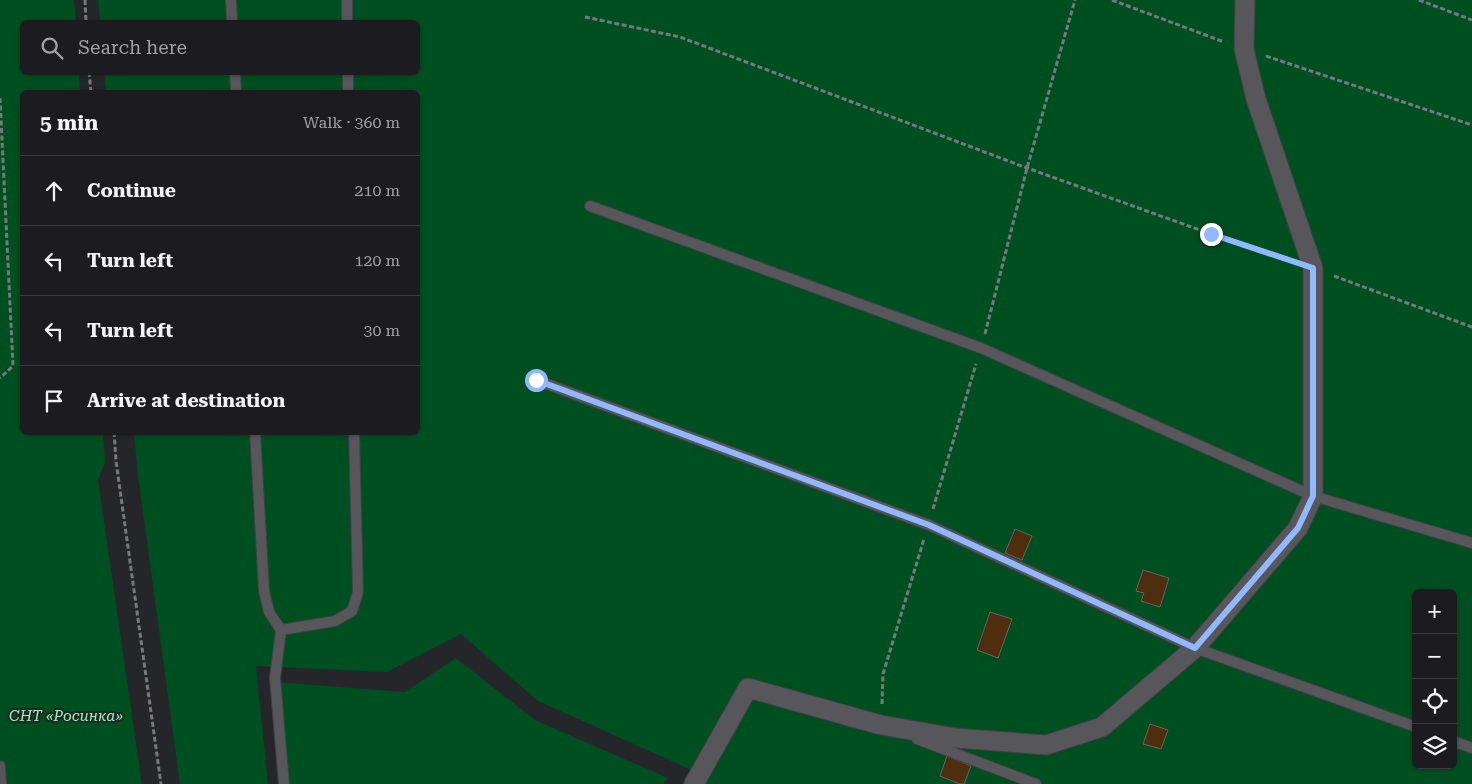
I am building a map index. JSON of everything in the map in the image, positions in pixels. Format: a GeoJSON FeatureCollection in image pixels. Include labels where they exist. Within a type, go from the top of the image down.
{"type":"FeatureCollection","features":[{"type":"Feature","properties":{"kind":"street"},"geometry":{"type":"LineString","coordinates":[[694,784],[748,688],[881,725],[956,738],[1046,745],[1102,727],[1195,648],[1298,528],[1313,496],[1313,268],[1256,99],[1244,49],[1245,0]]}},
{"type":"Feature","properties":{"kind":"lane"},"geometry":{"type":"LineString","coordinates":[[231,0],[232,20]]}},
{"type":"Feature","properties":{"kind":"lane"},"geometry":{"type":"LineString","coordinates":[[347,0],[347,20]]}},
{"type":"Feature","properties":{"kind":"lane"},"geometry":{"type":"LineString","coordinates":[[235,75],[236,90]]}},
{"type":"Feature","properties":{"kind":"lane"},"geometry":{"type":"LineString","coordinates":[[348,75],[348,90]]}},
{"type":"Feature","properties":{"kind":"lane"},"geometry":{"type":"LineString","coordinates":[[590,206],[981,348],[1313,496],[1472,544]]}},
{"type":"Feature","properties":{"kind":"lane"},"geometry":{"type":"LineString","coordinates":[[536,380],[929,525],[1195,648],[1412,726]]}},
{"type":"Feature","properties":{"kind":"lane"},"geometry":{"type":"LineString","coordinates":[[255,435],[264,591],[269,612],[281,630],[275,678],[284,784]]}},
{"type":"Feature","properties":{"kind":"lane"},"geometry":{"type":"LineString","coordinates":[[281,630],[335,621],[352,611],[358,592],[354,435]]}},
{"type":"Feature","properties":{"kind":"lane"},"geometry":{"type":"LineString","coordinates":[[881,725],[1036,784]]}},
{"type":"Feature","properties":{"kind":"lane"},"geometry":{"type":"LineString","coordinates":[[1457,742],[1472,748]]}},
{"type":"Feature","properties":{"kind":"lane"},"geometry":{"type":"LineString","coordinates":[[0,766],[1,784]]}},
{"type":"Feature","properties":{"kind":"path"},"geometry":{"type":"LineString","coordinates":[[85,0],[86,20]]}},
{"type":"Feature","properties":{"kind":"path"},"geometry":{"type":"LineString","coordinates":[[1112,0],[1244,49],[1472,125]]}},
{"type":"Feature","properties":{"kind":"path"},"geometry":{"type":"LineString","coordinates":[[1419,0],[1472,20]]}},
{"type":"Feature","properties":{"kind":"path"},"geometry":{"type":"LineString","coordinates":[[585,17],[680,37],[1027,168],[1472,326]]}},
{"type":"Feature","properties":{"kind":"path"},"geometry":{"type":"LineString","coordinates":[[90,75],[91,90]]}},
{"type":"Feature","properties":{"kind":"path"},"geometry":{"type":"LineString","coordinates":[[0,98],[13,366],[0,378]]}},
{"type":"Feature","properties":{"kind":"path"},"geometry":{"type":"LineString","coordinates":[[114,435],[116,461],[161,784]]}},
{"type":"Feature","properties":{"kind":"green space","name":"СНТ «Росинка»"},"geometry":{"type":"Polygon","coordinates":[[[0,0],[74,0],[76,20],[20,20],[20,75],[79,75],[80,90],[20,90],[20,435],[103,435],[105,463],[98,480],[142,784],[0,784],[0,0]]]}},
{"type":"Feature","properties":{"kind":"green space"},"geometry":{"type":"Polygon","coordinates":[[[98,0],[1472,0],[1472,784],[701,784],[705,776],[538,701],[461,634],[387,672],[256,666],[268,784],[180,784],[134,435],[420,435],[420,90],[106,90],[104,75],[420,75],[420,20],[100,20],[98,0]]]}},
{"type":"Feature","properties":{"kind":"green space"},"geometry":{"type":"Polygon","coordinates":[[[456,658],[535,720],[668,778],[663,784],[282,784],[275,682],[405,692],[456,658]]]}},
{"type":"Feature","properties":{"kind":"building"},"geometry":{"type":"Polygon","coordinates":[[[1015,529],[1032,536],[1022,560],[1005,553],[1015,529]]]}},
{"type":"Feature","properties":{"kind":"building"},"geometry":{"type":"Polygon","coordinates":[[[1143,570],[1169,578],[1160,607],[1141,601],[1144,593],[1136,591],[1143,570]]]}},
{"type":"Feature","properties":{"kind":"building"},"geometry":{"type":"Polygon","coordinates":[[[990,612],[1012,619],[998,658],[977,650],[990,612]]]}},
{"type":"Feature","properties":{"kind":"building"},"geometry":{"type":"Polygon","coordinates":[[[1150,724],[1168,730],[1161,749],[1143,744],[1150,724]]]}},
{"type":"Feature","properties":{"kind":"building"},"geometry":{"type":"Polygon","coordinates":[[[947,756],[971,766],[964,784],[940,776],[947,756]]]}},
{"type":"Feature","properties":{"kind":"route"},"geometry":{"type":"LineString","coordinates":[[536,380],[929,525],[1195,648],[1298,528],[1313,496],[1313,268],[1211,234]]}}]}
